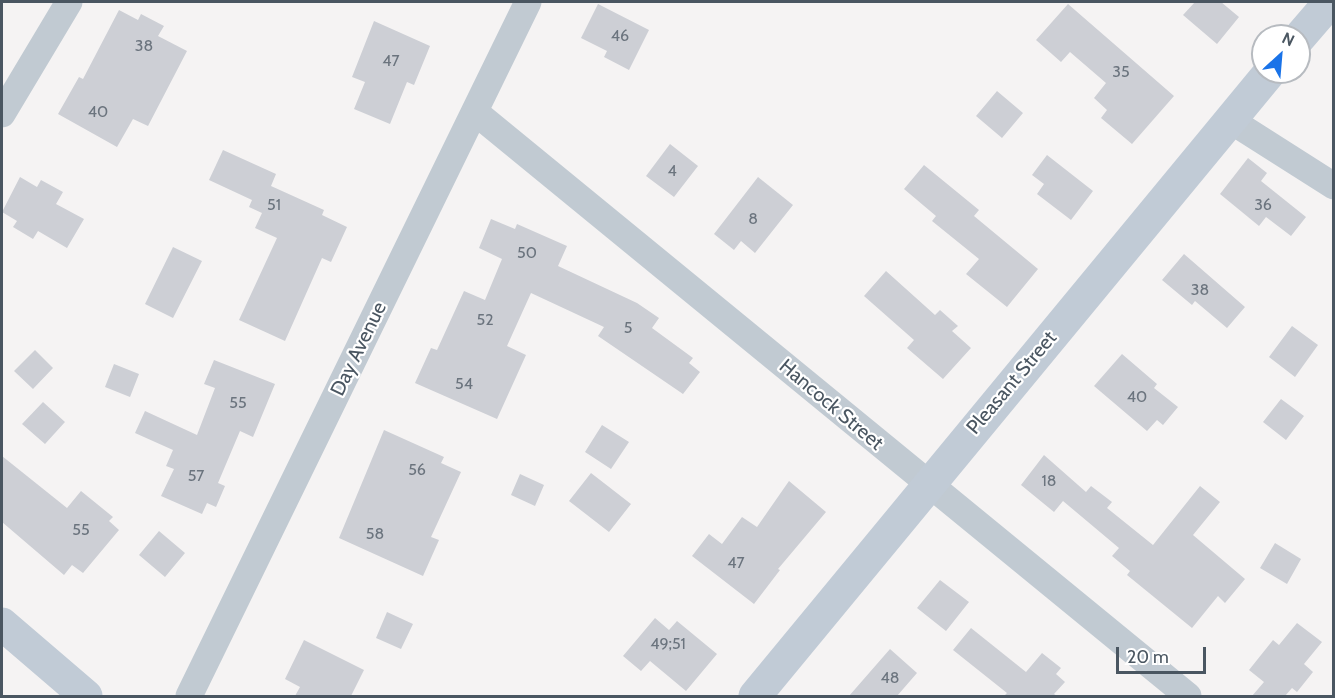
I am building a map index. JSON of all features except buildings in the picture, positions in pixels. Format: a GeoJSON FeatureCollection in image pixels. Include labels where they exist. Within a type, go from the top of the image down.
{"type":"FeatureCollection","features":[{"type":"Feature","properties":{"kind":"street","name":"Day Avenue"},"geometry":{"type":"LineString","coordinates":[[189,696],[528,2]]}},
{"type":"Feature","properties":{"kind":"street"},"geometry":{"type":"LineString","coordinates":[[1311,24],[1330,2]]}},
{"type":"Feature","properties":{"kind":"street"},"geometry":{"type":"LineString","coordinates":[[2,114],[60,6]]}},
{"type":"Feature","properties":{"kind":"street","name":"Pleasant Street"},"geometry":{"type":"LineString","coordinates":[[755,696],[1260,84]]}},
{"type":"Feature","properties":{"kind":"street","name":"Hancock Street"},"geometry":{"type":"LineString","coordinates":[[475,112],[1188,696]]}},
{"type":"Feature","properties":{"kind":"street"},"geometry":{"type":"LineString","coordinates":[[1230,120],[1334,186]]}},
{"type":"Feature","properties":{"kind":"street"},"geometry":{"type":"LineString","coordinates":[[2,624],[86,696]]}}]}
